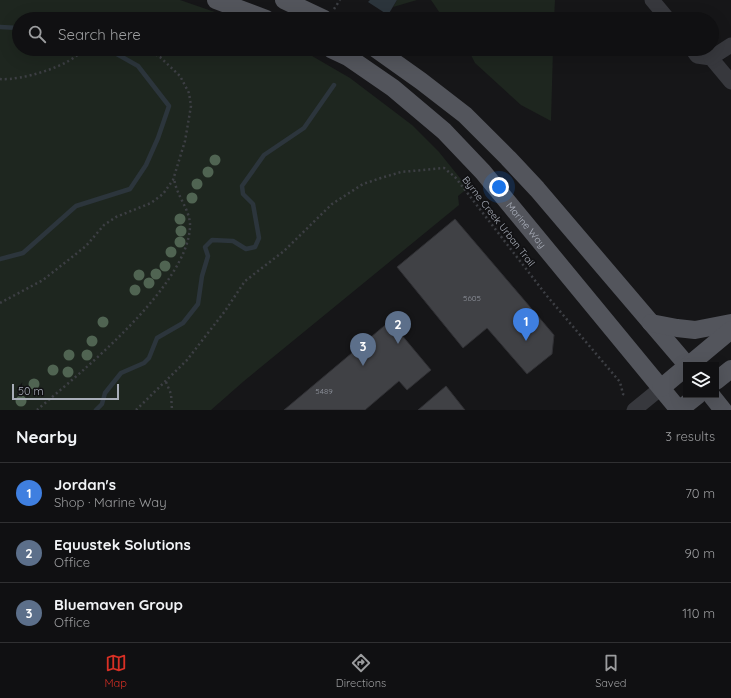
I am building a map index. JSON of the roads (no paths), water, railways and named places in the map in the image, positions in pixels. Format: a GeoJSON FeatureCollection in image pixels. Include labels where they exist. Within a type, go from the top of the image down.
{"type":"FeatureCollection","features":[{"type":"Feature","properties":{"kind":"main road"},"geometry":{"type":"LineString","coordinates":[[216,0],[248,12]]}},
{"type":"Feature","properties":{"kind":"main road"},"geometry":{"type":"LineString","coordinates":[[284,0],[309,12]]}},
{"type":"Feature","properties":{"kind":"main road","name":"Marine Way"},"geometry":{"type":"LineString","coordinates":[[346,56],[393,88],[444,131],[483,172],[679,410]]}},
{"type":"Feature","properties":{"kind":"main road"},"geometry":{"type":"LineString","coordinates":[[386,56],[465,115],[538,189],[684,362]]}},
{"type":"Feature","properties":{"kind":"main road"},"geometry":{"type":"LineString","coordinates":[[651,323],[695,330],[731,323]]}},
{"type":"Feature","properties":{"kind":"main road"},"geometry":{"type":"LineString","coordinates":[[692,362],[731,330]]}},
{"type":"Feature","properties":{"kind":"main road"},"geometry":{"type":"LineString","coordinates":[[661,388],[683,369]]}},
{"type":"Feature","properties":{"kind":"main road"},"geometry":{"type":"LineString","coordinates":[[719,379],[731,369]]}},
{"type":"Feature","properties":{"kind":"main road"},"geometry":{"type":"LineString","coordinates":[[679,410],[694,398]]}},
{"type":"Feature","properties":{"kind":"main road"},"geometry":{"type":"LineString","coordinates":[[713,398],[723,410]]}},
{"type":"Feature","properties":{"kind":"street"},"geometry":{"type":"LineString","coordinates":[[652,0],[662,12]]}},
{"type":"Feature","properties":{"kind":"street"},"geometry":{"type":"LineString","coordinates":[[719,53],[731,45]]}},
{"type":"Feature","properties":{"kind":"street"},"geometry":{"type":"LineString","coordinates":[[697,56],[711,58],[714,56]]}},
{"type":"Feature","properties":{"kind":"street"},"geometry":{"type":"LineString","coordinates":[[711,58],[731,82]]}},
{"type":"Feature","properties":{"kind":"street"},"geometry":{"type":"LineString","coordinates":[[634,410],[661,388]]}},
{"type":"Feature","properties":{"kind":"waterway"},"geometry":{"type":"LineString","coordinates":[[0,27],[12,28]]}},
{"type":"Feature","properties":{"kind":"waterway"},"geometry":{"type":"LineString","coordinates":[[0,259],[23,253],[76,206],[130,189],[146,165],[158,138],[169,106],[138,66],[120,56]]}},
{"type":"Feature","properties":{"kind":"waterway"},"geometry":{"type":"LineString","coordinates":[[96,410],[102,404],[105,393],[121,373],[144,363],[149,358],[157,338],[183,323],[198,304],[202,276],[208,256],[205,247],[212,240],[233,241],[246,249],[255,247],[259,238],[253,204],[243,194],[242,186],[264,155],[304,128],[334,85]]}},
{"type":"Feature","properties":{"kind":"place","name":"Jordan's"},"geometry":{"type":"Point","coordinates":[526,341]}},
{"type":"Feature","properties":{"kind":"place","name":"Equustek Solutions"},"geometry":{"type":"Point","coordinates":[398,344]}},
{"type":"Feature","properties":{"kind":"place","name":"Bluemaven Group"},"geometry":{"type":"Point","coordinates":[363,366]}}]}
